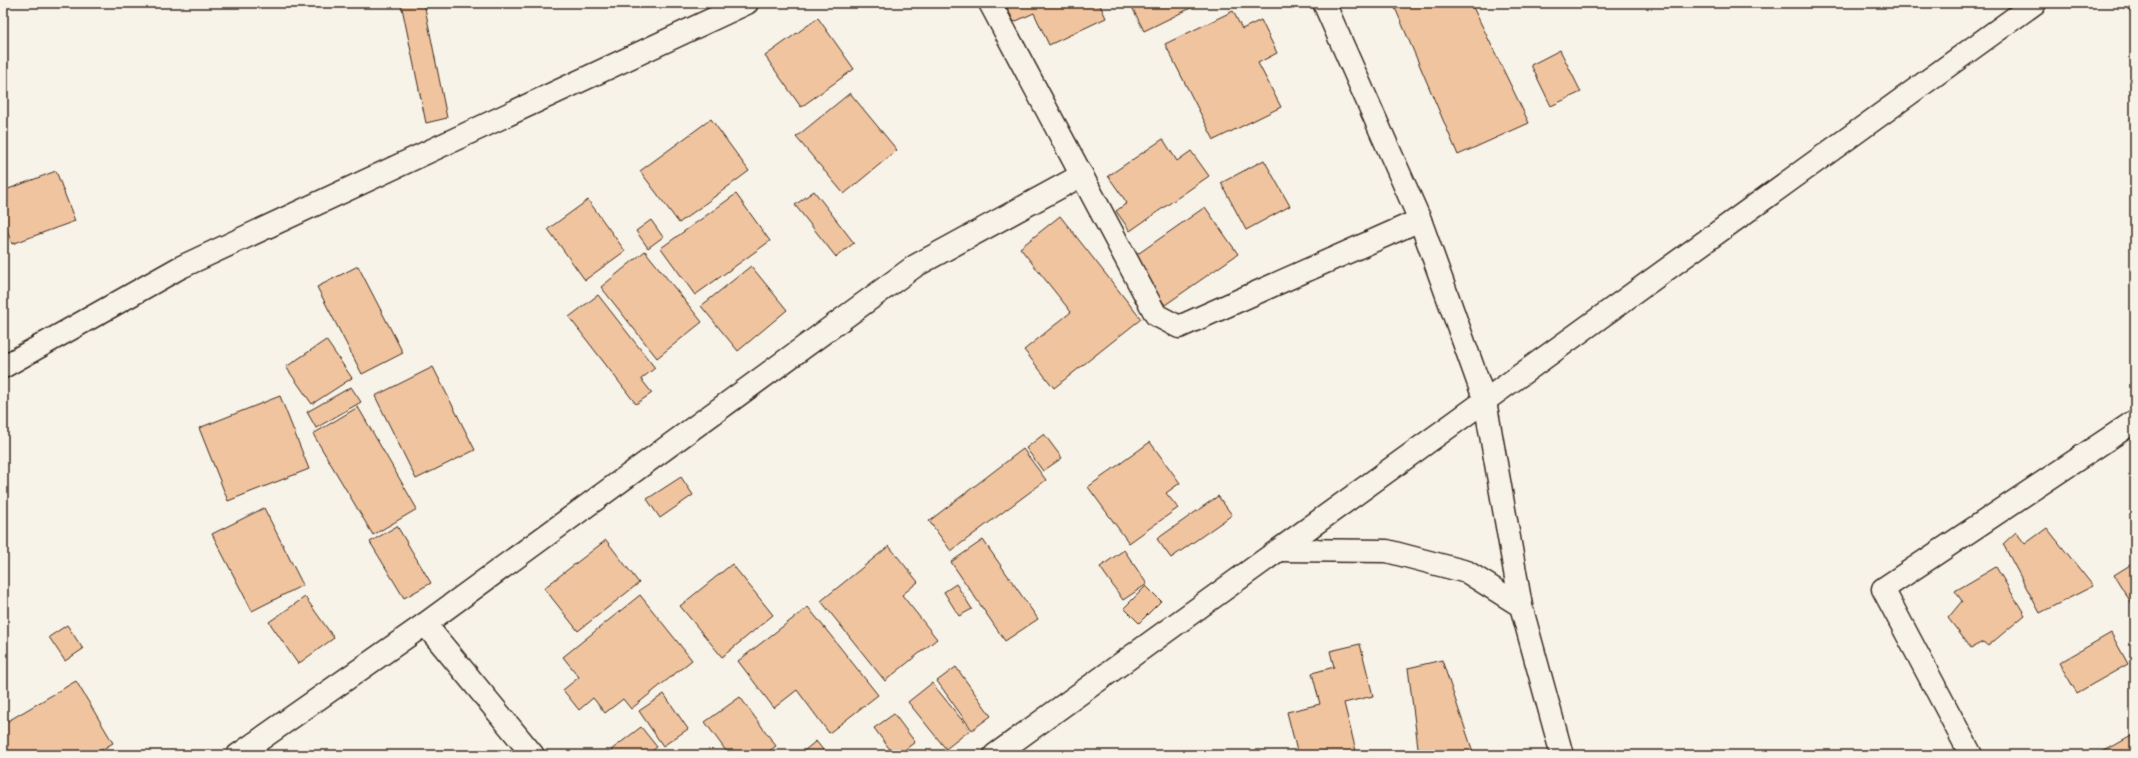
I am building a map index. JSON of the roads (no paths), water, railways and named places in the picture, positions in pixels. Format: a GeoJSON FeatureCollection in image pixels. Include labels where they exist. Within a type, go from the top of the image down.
{"type":"FeatureCollection","features":[{"type":"Feature","properties":{"kind":"street"},"geometry":{"type":"LineString","coordinates":[[3,367],[179,268],[748,3]]}},
{"type":"Feature","properties":{"kind":"street"},"geometry":{"type":"LineString","coordinates":[[990,3],[1156,315],[1179,327],[1420,220]]}},
{"type":"Feature","properties":{"kind":"street"},"geometry":{"type":"LineString","coordinates":[[1324,3],[1420,220],[1485,401],[1521,606],[1562,755]]}},
{"type":"Feature","properties":{"kind":"street"},"geometry":{"type":"LineString","coordinates":[[995,755],[2035,3]]}},
{"type":"Feature","properties":{"kind":"street"},"geometry":{"type":"LineString","coordinates":[[238,755],[425,624],[915,266],[1082,175]]}},
{"type":"Feature","properties":{"kind":"street"},"geometry":{"type":"LineString","coordinates":[[1971,755],[1883,589],[2135,421]]}},
{"type":"Feature","properties":{"kind":"street"},"geometry":{"type":"LineString","coordinates":[[1279,550],[1387,551],[1467,572],[1521,606]]}},
{"type":"Feature","properties":{"kind":"street"},"geometry":{"type":"LineString","coordinates":[[425,624],[533,755]]}}]}
